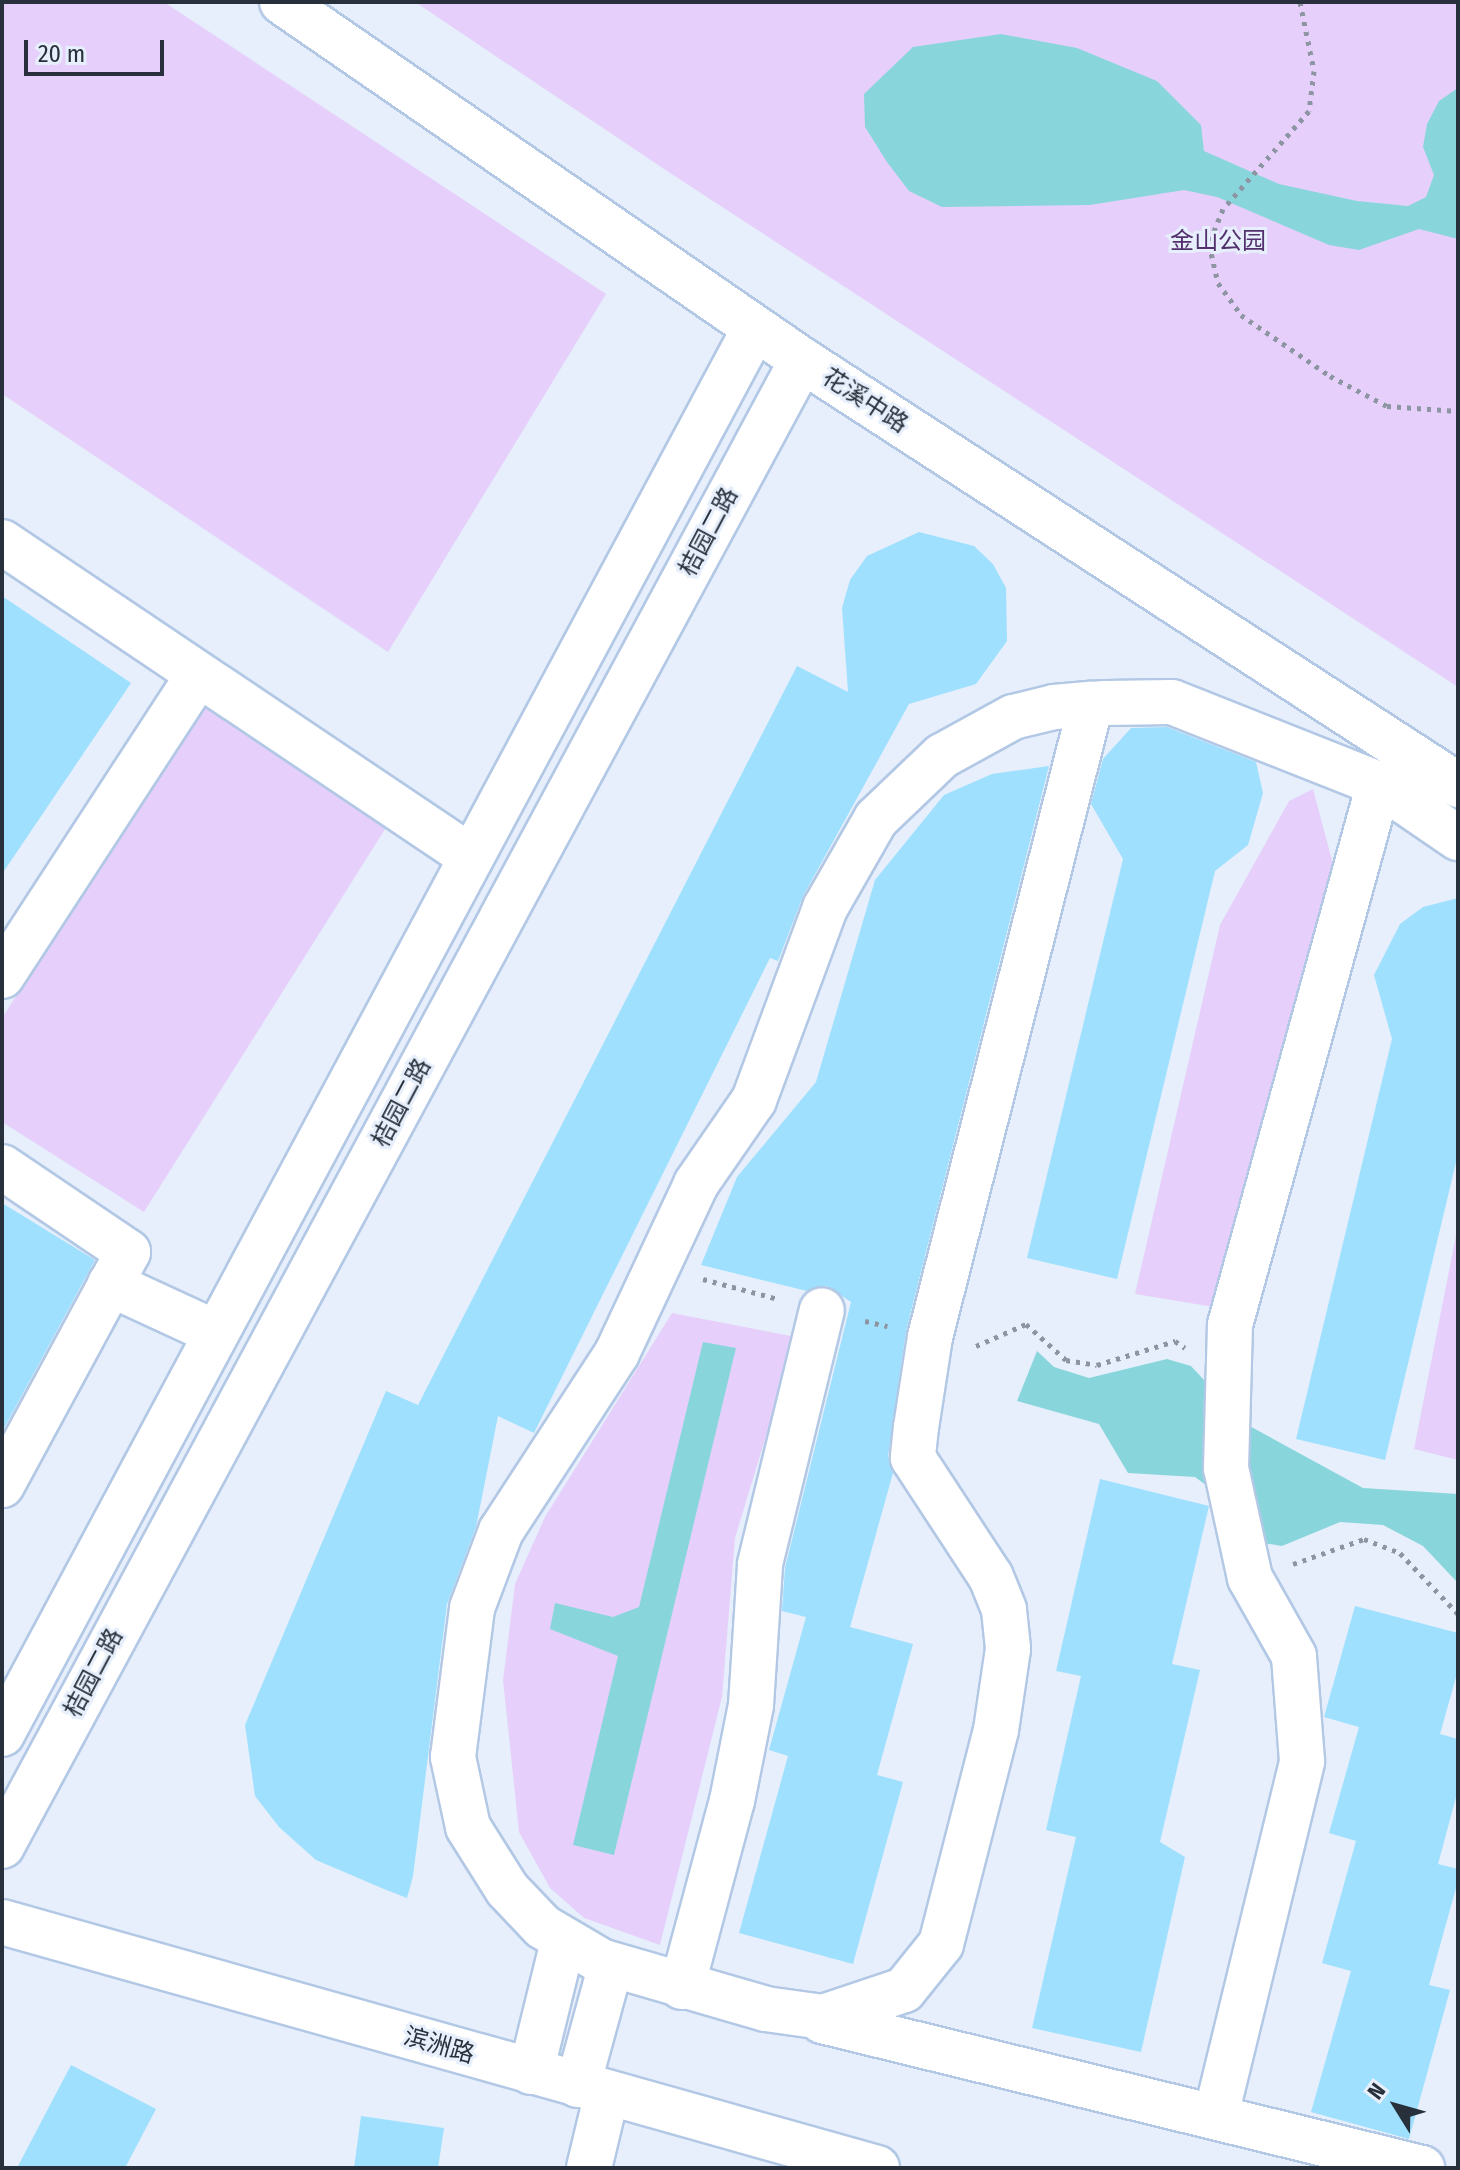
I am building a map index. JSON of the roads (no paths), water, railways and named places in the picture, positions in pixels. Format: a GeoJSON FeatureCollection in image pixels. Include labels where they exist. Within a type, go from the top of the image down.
{"type":"FeatureCollection","features":[{"type":"Feature","properties":{"kind":"street","name":"花溪中路"},"geometry":{"type":"LineString","coordinates":[[282,2],[802,360],[1458,785]]}},
{"type":"Feature","properties":{"kind":"street"},"geometry":{"type":"LineString","coordinates":[[2,1734],[755,328]]}},
{"type":"Feature","properties":{"kind":"street","name":"桔园二路"},"geometry":{"type":"LineString","coordinates":[[2,1846],[802,360]]}},
{"type":"Feature","properties":{"kind":"street"},"geometry":{"type":"LineString","coordinates":[[2,542],[197,677],[471,857]]}},
{"type":"Feature","properties":{"kind":"street"},"geometry":{"type":"LineString","coordinates":[[2,976],[197,677]]}},
{"type":"Feature","properties":{"kind":"street"},"geometry":{"type":"LineString","coordinates":[[798,2016],[884,2001],[924,1971],[952,1915],[1001,1705],[1004,1610],[973,1544],[913,1458],[930,1337],[1091,704]]}},
{"type":"Feature","properties":{"kind":"street"},"geometry":{"type":"LineString","coordinates":[[1422,2168],[1216,2115],[682,1987],[611,1964],[563,1942],[491,1867],[456,1791],[463,1659],[472,1608],[501,1531],[617,1353],[696,1184],[754,1100],[851,853],[905,791],[977,732],[1027,713],[1091,704],[1196,708],[1379,784],[1458,838]]}},
{"type":"Feature","properties":{"kind":"street"},"geometry":{"type":"LineString","coordinates":[[1216,2115],[1302,1761],[1294,1656],[1250,1578],[1235,1507],[1228,1407],[1230,1325],[1379,784]]}},
{"type":"Feature","properties":{"kind":"street"},"geometry":{"type":"LineString","coordinates":[[2,1167],[128,1252],[2,1485]]}},
{"type":"Feature","properties":{"kind":"street"},"geometry":{"type":"LineString","coordinates":[[110,1284],[216,1333]]}},
{"type":"Feature","properties":{"kind":"street"},"geometry":{"type":"LineString","coordinates":[[682,1987],[732,1801],[751,1705],[760,1564],[822,1310]]}},
{"type":"Feature","properties":{"kind":"street","name":"滨洲路"},"geometry":{"type":"LineString","coordinates":[[2,1922],[877,2168]]}},
{"type":"Feature","properties":{"kind":"street"},"geometry":{"type":"LineString","coordinates":[[531,2072],[563,1942]]}},
{"type":"Feature","properties":{"kind":"street"},"geometry":{"type":"LineString","coordinates":[[589,2168],[592,2089],[611,1964]]}},
{"type":"Feature","properties":{"kind":"water"},"geometry":{"type":"Polygon","coordinates":[[[1001,34],[1077,48],[1157,81],[1201,125],[1204,151],[1279,184],[1357,201],[1408,206],[1426,197],[1434,175],[1423,147],[1427,124],[1439,101],[1458,88],[1458,239],[1419,229],[1359,250],[1329,245],[1217,197],[1184,190],[1090,205],[942,207],[909,191],[887,162],[865,127],[864,94],[913,47],[1001,34]]]}},
{"type":"Feature","properties":{"kind":"water"},"geometry":{"type":"Polygon","coordinates":[[[703,1342],[736,1348],[614,1855],[573,1845],[618,1656],[550,1629],[555,1603],[613,1617],[639,1607],[703,1342]]]}},
{"type":"Feature","properties":{"kind":"water"},"geometry":{"type":"Polygon","coordinates":[[[1037,1351],[1054,1367],[1089,1378],[1167,1359],[1191,1366],[1244,1423],[1363,1488],[1458,1494],[1458,1583],[1423,1546],[1383,1525],[1340,1522],[1282,1546],[1263,1543],[1250,1517],[1195,1477],[1128,1473],[1099,1424],[1017,1401],[1037,1351]]]}},
{"type":"Feature","properties":{"kind":"park label","name":"金山公园"},"geometry":{"type":"Point","coordinates":[1218,242]}}]}
